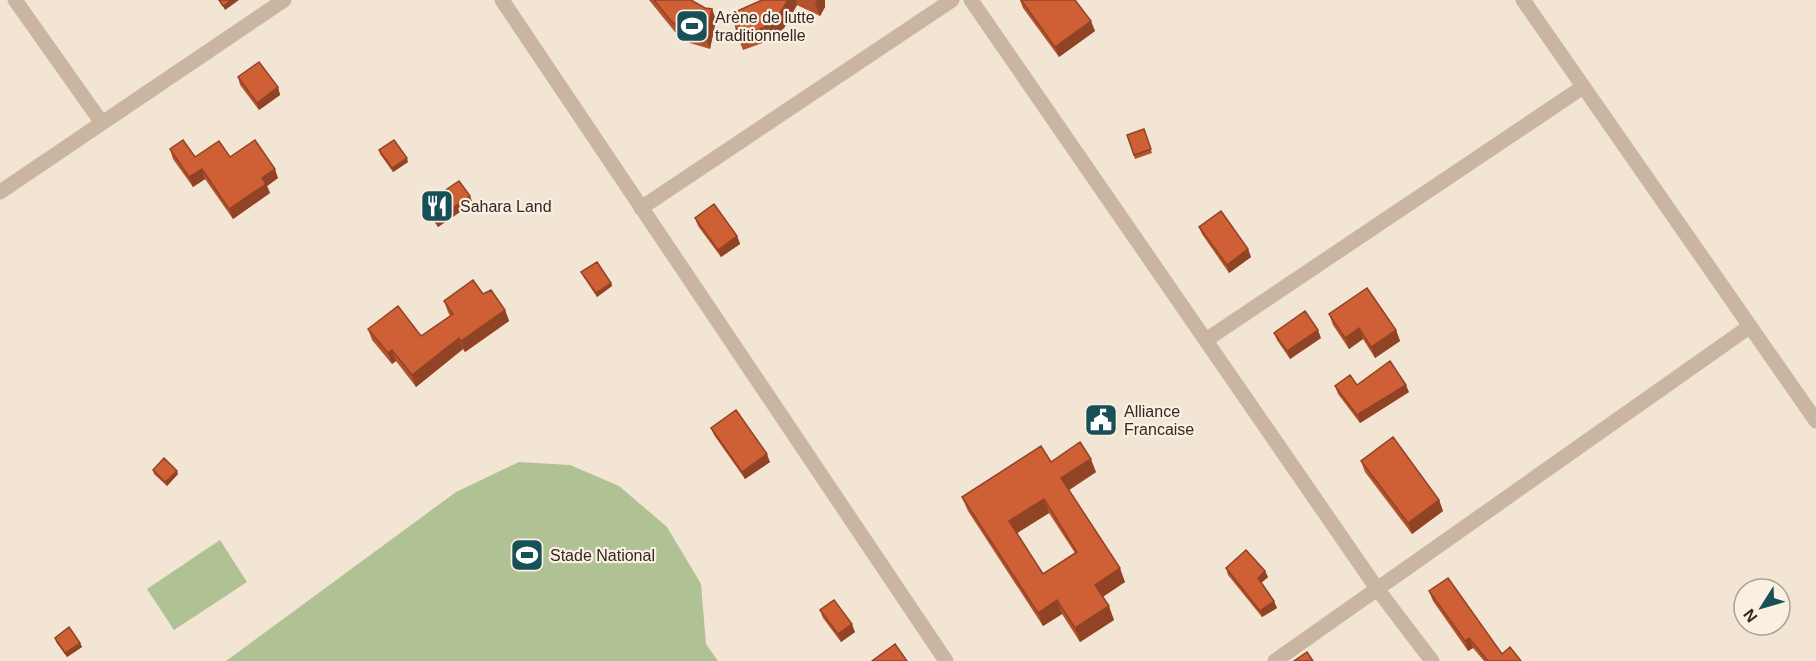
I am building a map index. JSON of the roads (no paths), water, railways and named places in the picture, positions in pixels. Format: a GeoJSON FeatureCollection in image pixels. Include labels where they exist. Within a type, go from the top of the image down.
{"type":"FeatureCollection","features":[{"type":"Feature","properties":{"kind":"street"},"geometry":{"type":"LineString","coordinates":[[15,0],[102,123]]}},
{"type":"Feature","properties":{"kind":"street"},"geometry":{"type":"LineString","coordinates":[[0,192],[284,0]]}},
{"type":"Feature","properties":{"kind":"street"},"geometry":{"type":"LineString","coordinates":[[502,0],[946,661]]}},
{"type":"Feature","properties":{"kind":"street"},"geometry":{"type":"LineString","coordinates":[[641,208],[952,0]]}},
{"type":"Feature","properties":{"kind":"street"},"geometry":{"type":"LineString","coordinates":[[971,0],[1378,590],[1431,661]]}},
{"type":"Feature","properties":{"kind":"street"},"geometry":{"type":"LineString","coordinates":[[1523,0],[1816,421]]}},
{"type":"Feature","properties":{"kind":"street"},"geometry":{"type":"LineString","coordinates":[[1206,340],[1583,87]]}},
{"type":"Feature","properties":{"kind":"street"},"geometry":{"type":"LineString","coordinates":[[1275,661],[1749,327]]}},
{"type":"Feature","properties":{"kind":"place","name":"Arène de lutte traditionnelle"},"geometry":{"type":"Point","coordinates":[692,26]}},
{"type":"Feature","properties":{"kind":"place","name":"Sahara Land"},"geometry":{"type":"Point","coordinates":[437,206]}},
{"type":"Feature","properties":{"kind":"place","name":"Alliance Francaise"},"geometry":{"type":"Point","coordinates":[1101,420]}},
{"type":"Feature","properties":{"kind":"place","name":"Stade National"},"geometry":{"type":"Point","coordinates":[527,555]}}]}
